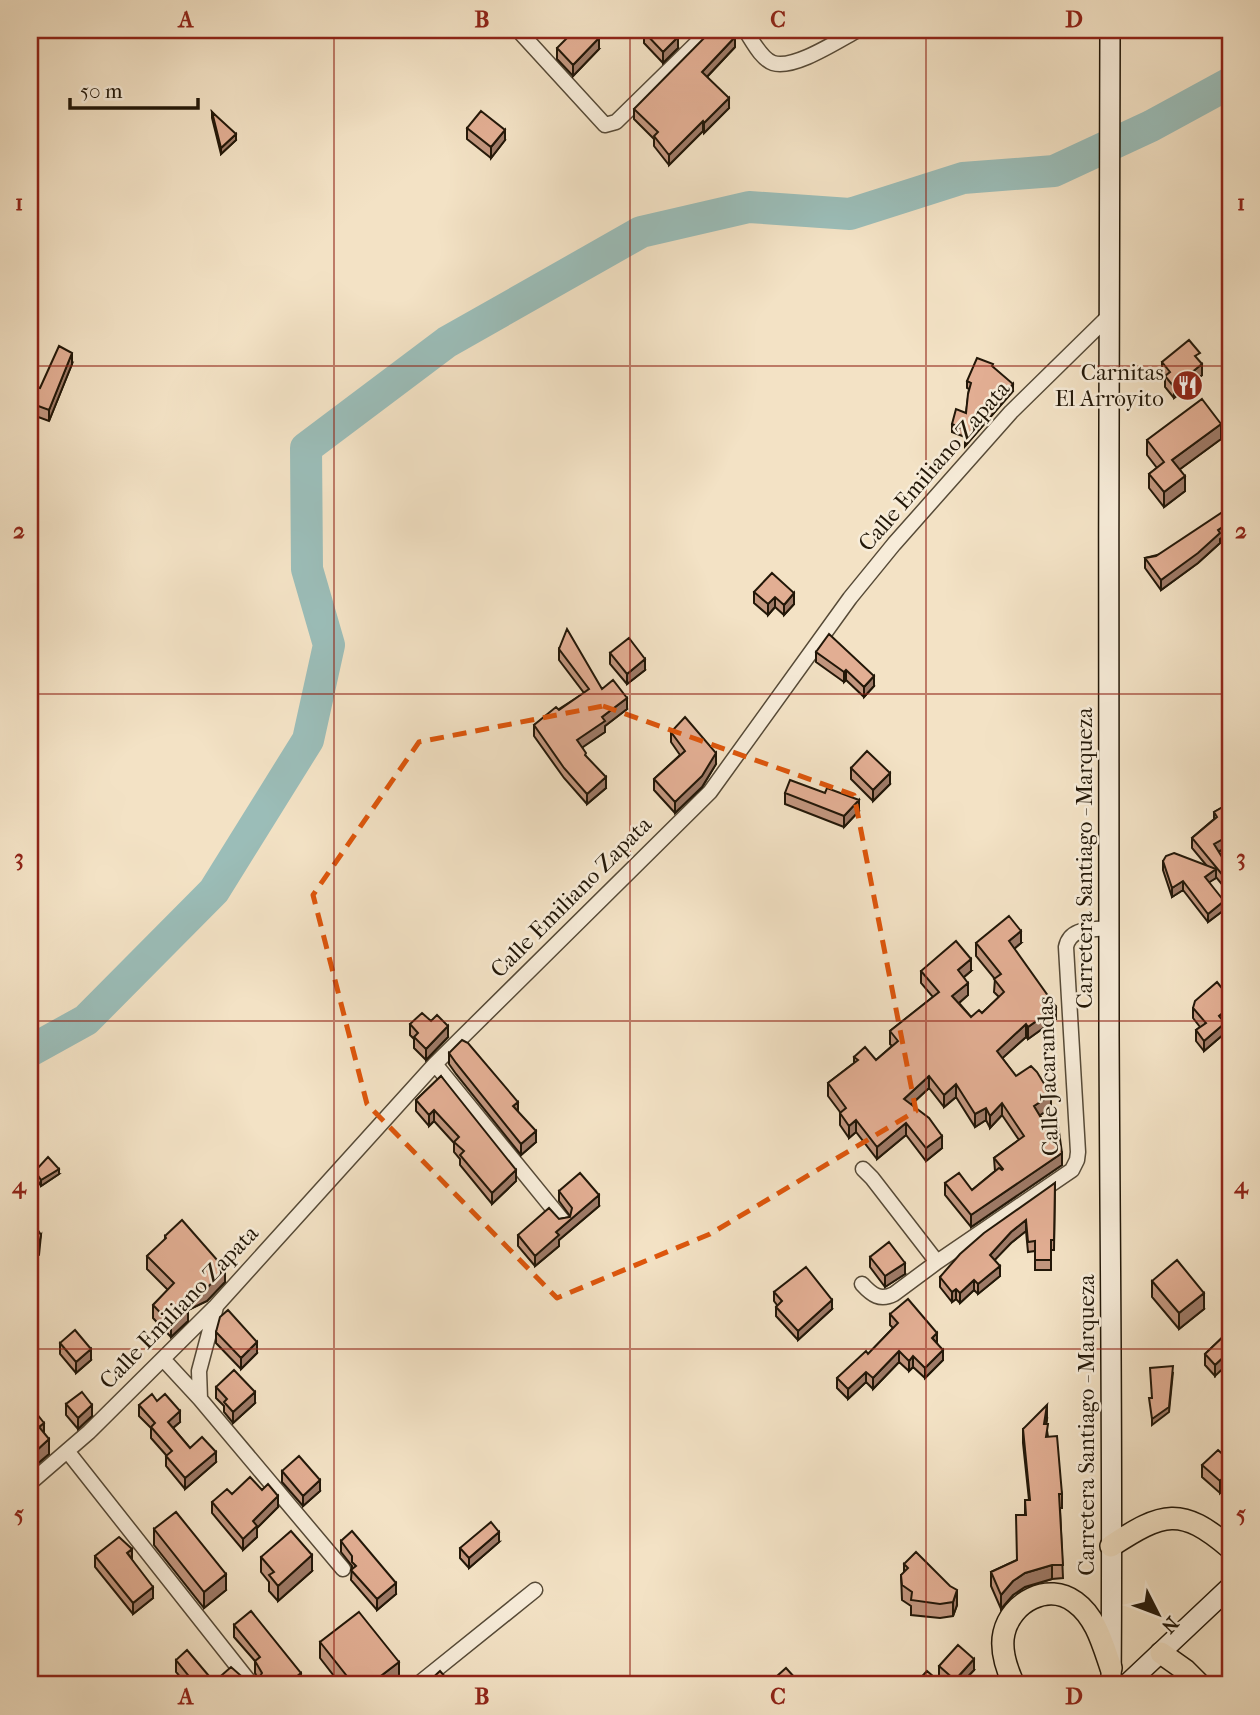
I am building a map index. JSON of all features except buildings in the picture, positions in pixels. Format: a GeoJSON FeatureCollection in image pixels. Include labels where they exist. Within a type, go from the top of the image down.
{"type":"FeatureCollection","features":[{"type":"Feature","properties":{"kind":"main road","name":"Carretera Santiago - Marqueza"},"geometry":{"type":"LineString","coordinates":[[1110,30],[1109,928],[1111,1546],[1115,1680]]}},
{"type":"Feature","properties":{"kind":"main road"},"geometry":{"type":"LineString","coordinates":[[1111,1546],[1139,1527],[1159,1519],[1181,1518],[1200,1525],[1230,1548]]}},
{"type":"Feature","properties":{"kind":"main road"},"geometry":{"type":"LineString","coordinates":[[1014,1685],[1004,1659],[1003,1635],[1009,1617],[1032,1598],[1046,1593],[1059,1594],[1075,1602],[1098,1633],[1115,1680],[1161,1653],[1230,1587]]}},
{"type":"Feature","properties":{"kind":"main road"},"geometry":{"type":"LineString","coordinates":[[1161,1653],[1200,1685]]}},
{"type":"Feature","properties":{"kind":"street"},"geometry":{"type":"LineString","coordinates":[[517,30],[605,125],[616,122],[710,30]]}},
{"type":"Feature","properties":{"kind":"street"},"geometry":{"type":"LineString","coordinates":[[745,30],[764,56],[773,63],[784,63],[800,60],[858,30]]}},
{"type":"Feature","properties":{"kind":"street","name":"Calle Emiliano Zapata"},"geometry":{"type":"LineString","coordinates":[[30,1483],[68,1452],[216,1306],[435,1065],[709,792],[850,598],[894,544],[1011,412],[1111,314]]}},
{"type":"Feature","properties":{"kind":"street","name":"Calle Jacarandas"},"geometry":{"type":"LineString","coordinates":[[862,1284],[870,1293],[887,1297],[1072,1170],[1078,1152],[1067,940],[1076,932],[1109,928]]}},
{"type":"Feature","properties":{"kind":"street"},"geometry":{"type":"LineString","coordinates":[[435,1065],[563,1221]]}},
{"type":"Feature","properties":{"kind":"street"},"geometry":{"type":"LineString","coordinates":[[863,1169],[937,1262]]}},
{"type":"Feature","properties":{"kind":"street"},"geometry":{"type":"LineString","coordinates":[[200,1399],[199,1371],[216,1306]]}},
{"type":"Feature","properties":{"kind":"street"},"geometry":{"type":"LineString","coordinates":[[163,1359],[200,1399],[342,1569]]}},
{"type":"Feature","properties":{"kind":"street"},"geometry":{"type":"LineString","coordinates":[[68,1452],[252,1685]]}},
{"type":"Feature","properties":{"kind":"street"},"geometry":{"type":"LineString","coordinates":[[417,1685],[535,1590]]}},
{"type":"Feature","properties":{"kind":"highlighted area"},"geometry":{"type":"Polygon","coordinates":[[[603,706],[854,795],[916,1111],[710,1234],[557,1298],[367,1104],[313,895],[419,742],[603,706]]]}},
{"type":"Feature","properties":{"kind":"waterway"},"geometry":{"type":"LineString","coordinates":[[30,1051],[86,1020],[214,891],[308,740],[329,645],[307,569],[306,448],[447,342],[641,232],[749,207],[850,214],[963,178],[1054,171],[1151,126],[1230,83]]}},
{"type":"Feature","properties":{"kind":"place","name":"Carnitas El Arroyito"},"geometry":{"type":"Point","coordinates":[1187,385]}}]}
